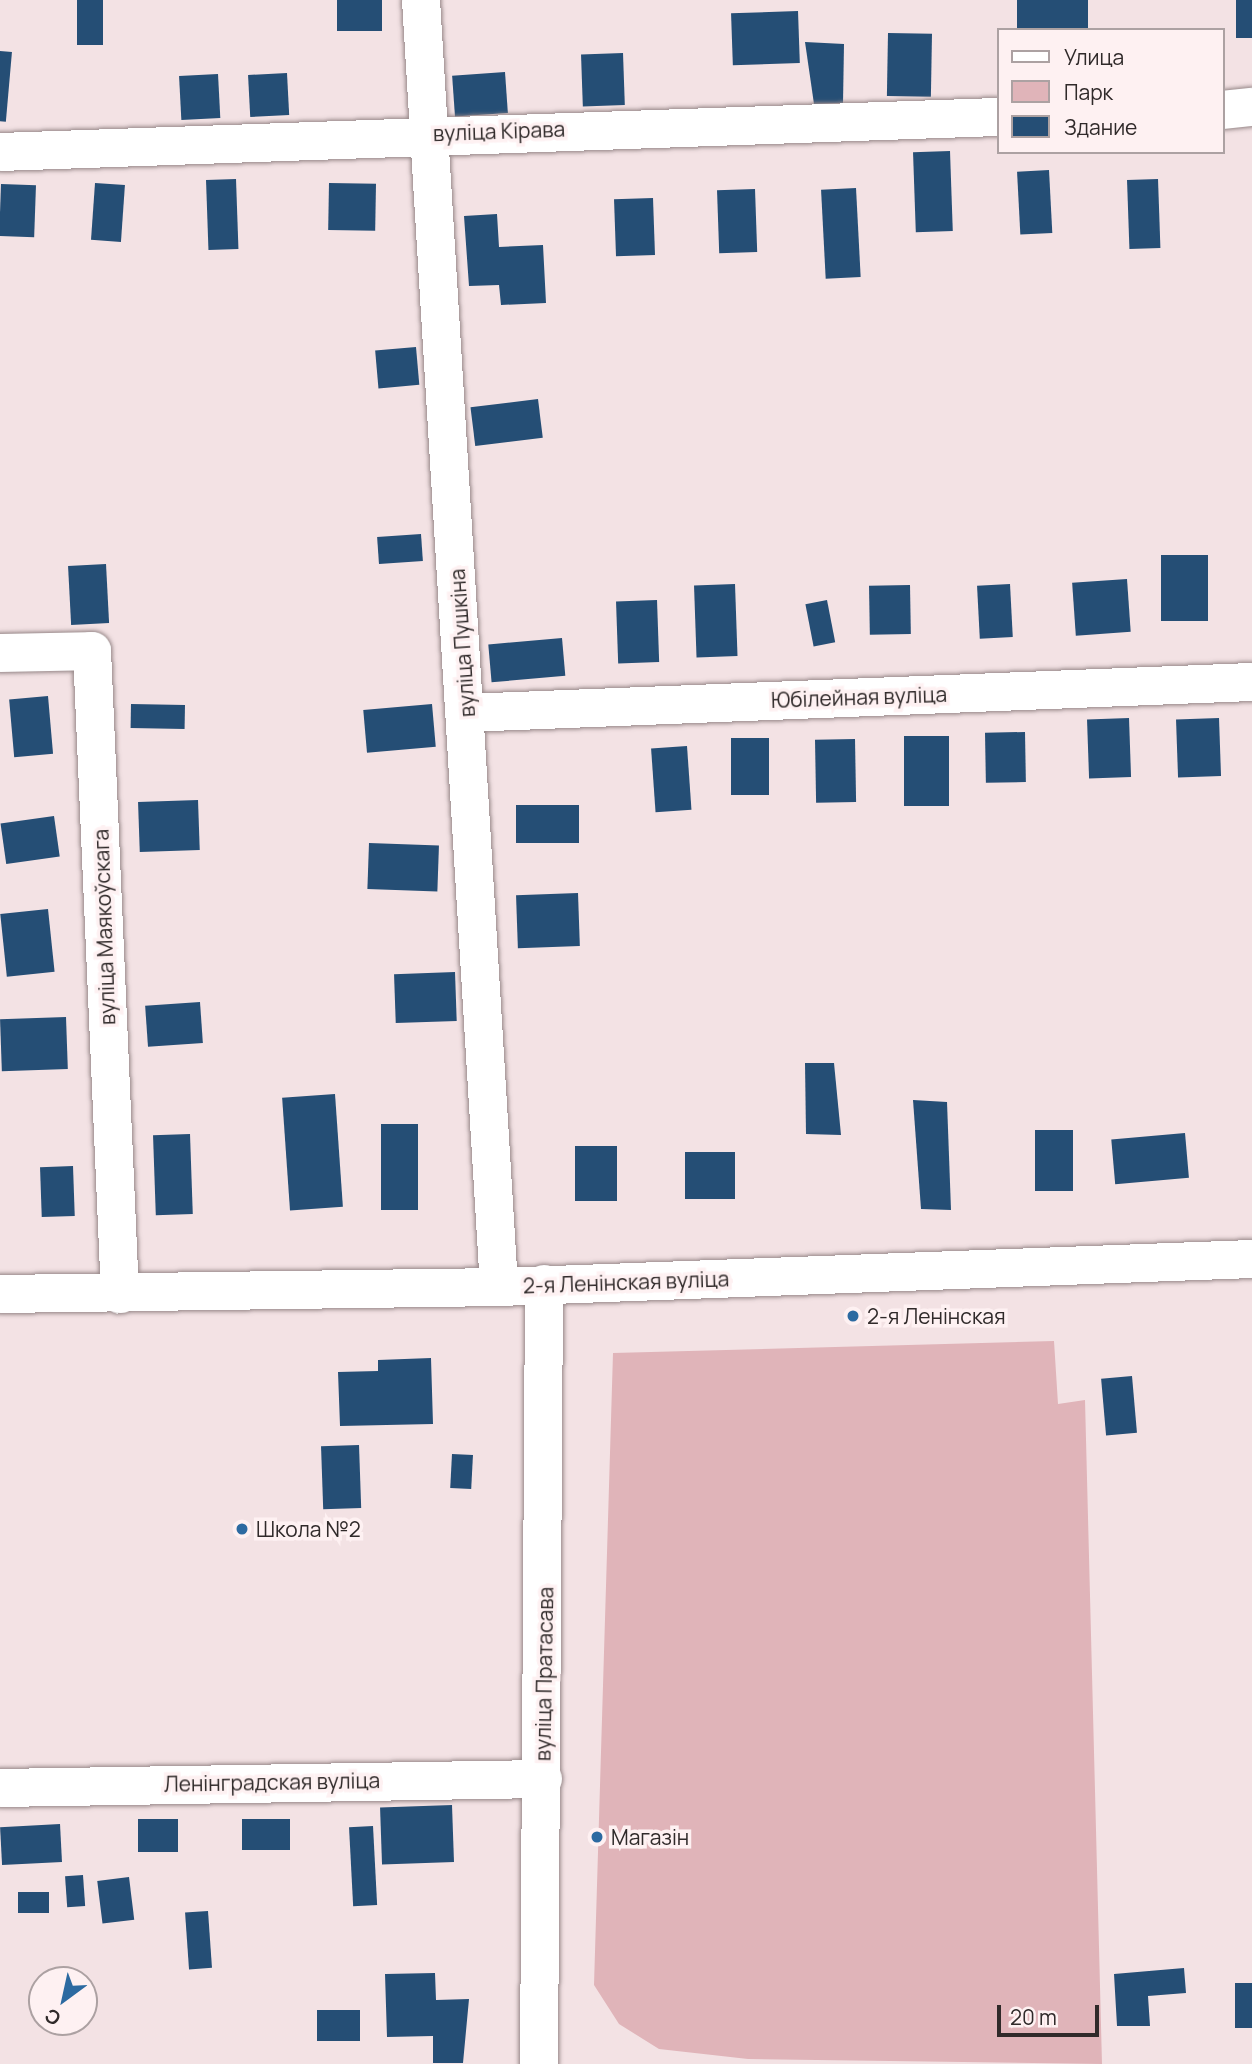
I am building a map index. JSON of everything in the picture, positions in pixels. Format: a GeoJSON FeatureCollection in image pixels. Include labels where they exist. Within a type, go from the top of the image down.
{"type":"FeatureCollection","features":[{"type":"Feature","properties":{"kind":"street","name":"вуліца Пушкіна"},"geometry":{"type":"LineString","coordinates":[[421,0],[499,1287]]}},
{"type":"Feature","properties":{"kind":"street"},"geometry":{"type":"LineString","coordinates":[[1224,110],[1252,107]]}},
{"type":"Feature","properties":{"kind":"street","name":"вуліца Кірава"},"geometry":{"type":"LineString","coordinates":[[0,152],[430,133],[996,117]]}},
{"type":"Feature","properties":{"kind":"street","name":"вуліца Маякоўскага"},"geometry":{"type":"LineString","coordinates":[[0,653],[92,651],[120,1294]]}},
{"type":"Feature","properties":{"kind":"street","name":"Юбілейная вуліца"},"geometry":{"type":"LineString","coordinates":[[466,713],[1252,681]]}},
{"type":"Feature","properties":{"kind":"street","name":"2-я Ленінская вуліца"},"geometry":{"type":"LineString","coordinates":[[0,1294],[499,1287],[1252,1259]]}},
{"type":"Feature","properties":{"kind":"street","name":"вуліца Пратасава"},"geometry":{"type":"LineString","coordinates":[[539,2064],[543,1779],[544,1284]]}},
{"type":"Feature","properties":{"kind":"street","name":"Ленінградская вуліца"},"geometry":{"type":"LineString","coordinates":[[0,1788],[543,1779]]}},
{"type":"Feature","properties":{"kind":"green space"},"geometry":{"type":"Polygon","coordinates":[[[1054,1341],[1058,1404],[1085,1400],[1102,2064],[748,2059],[659,2049],[619,2024],[594,1985],[613,1353],[1054,1341]]]}},
{"type":"Feature","properties":{"kind":"building"},"geometry":{"type":"Polygon","coordinates":[[[77,0],[103,0],[103,45],[77,45],[77,0]]]}},
{"type":"Feature","properties":{"kind":"building"},"geometry":{"type":"Polygon","coordinates":[[[337,0],[382,0],[382,31],[337,31],[337,0]]]}},
{"type":"Feature","properties":{"kind":"building"},"geometry":{"type":"Polygon","coordinates":[[[1017,0],[1088,0],[1088,28],[1017,28],[1017,0]]]}},
{"type":"Feature","properties":{"kind":"building"},"geometry":{"type":"Polygon","coordinates":[[[1236,0],[1252,0],[1252,38],[1236,38],[1236,0]]]}},
{"type":"Feature","properties":{"kind":"building"},"geometry":{"type":"Polygon","coordinates":[[[798,11],[800,63],[733,65],[731,13],[798,11]]]}},
{"type":"Feature","properties":{"kind":"building"},"geometry":{"type":"Polygon","coordinates":[[[888,33],[932,34],[931,97],[887,96],[888,33]]]}},
{"type":"Feature","properties":{"kind":"building"},"geometry":{"type":"Polygon","coordinates":[[[805,42],[844,44],[843,103],[814,104],[805,42]]]}},
{"type":"Feature","properties":{"kind":"building"},"geometry":{"type":"Polygon","coordinates":[[[0,51],[12,52],[6,122],[0,121],[0,51]]]}},
{"type":"Feature","properties":{"kind":"building"},"geometry":{"type":"Polygon","coordinates":[[[623,53],[625,105],[583,106],[581,54],[623,53]]]}},
{"type":"Feature","properties":{"kind":"building"},"geometry":{"type":"Polygon","coordinates":[[[505,72],[508,113],[455,117],[452,76],[505,72]]]}},
{"type":"Feature","properties":{"kind":"building"},"geometry":{"type":"Polygon","coordinates":[[[287,73],[289,115],[250,117],[248,75],[287,73]]]}},
{"type":"Feature","properties":{"kind":"building"},"geometry":{"type":"Polygon","coordinates":[[[218,74],[220,118],[181,120],[179,76],[218,74]]]}},
{"type":"Feature","properties":{"kind":"building"},"geometry":{"type":"Polygon","coordinates":[[[950,151],[953,231],[916,232],[913,152],[950,151]]]}},
{"type":"Feature","properties":{"kind":"building"},"geometry":{"type":"Polygon","coordinates":[[[1049,170],[1052,233],[1020,235],[1017,172],[1049,170]]]}},
{"type":"Feature","properties":{"kind":"building"},"geometry":{"type":"Polygon","coordinates":[[[236,179],[238,249],[208,250],[206,180],[236,179]]]}},
{"type":"Feature","properties":{"kind":"building"},"geometry":{"type":"Polygon","coordinates":[[[1158,179],[1160,248],[1129,249],[1127,180],[1158,179]]]}},
{"type":"Feature","properties":{"kind":"building"},"geometry":{"type":"Polygon","coordinates":[[[95,183],[125,185],[121,242],[91,240],[95,183]]]}},
{"type":"Feature","properties":{"kind":"building"},"geometry":{"type":"Polygon","coordinates":[[[329,183],[376,184],[375,231],[328,230],[329,183]]]}},
{"type":"Feature","properties":{"kind":"building"},"geometry":{"type":"Polygon","coordinates":[[[1,184],[36,185],[34,237],[0,236],[1,184]]]}},
{"type":"Feature","properties":{"kind":"building"},"geometry":{"type":"Polygon","coordinates":[[[856,188],[861,277],[826,279],[821,190],[856,188]]]}},
{"type":"Feature","properties":{"kind":"building"},"geometry":{"type":"Polygon","coordinates":[[[755,189],[757,252],[719,253],[717,190],[755,189]]]}},
{"type":"Feature","properties":{"kind":"building"},"geometry":{"type":"Polygon","coordinates":[[[653,198],[655,255],[616,256],[614,199],[653,198]]]}},
{"type":"Feature","properties":{"kind":"building"},"geometry":{"type":"Polygon","coordinates":[[[497,214],[499,247],[543,245],[546,303],[501,305],[499,285],[469,286],[464,216],[497,214]]]}},
{"type":"Feature","properties":{"kind":"building"},"geometry":{"type":"Polygon","coordinates":[[[416,347],[419,385],[378,388],[375,351],[416,347]]]}},
{"type":"Feature","properties":{"kind":"building"},"geometry":{"type":"Polygon","coordinates":[[[538,399],[543,438],[475,446],[471,407],[538,399]]]}},
{"type":"Feature","properties":{"kind":"building"},"geometry":{"type":"Polygon","coordinates":[[[421,534],[423,561],[379,564],[377,537],[421,534]]]}},
{"type":"Feature","properties":{"kind":"building"},"geometry":{"type":"Polygon","coordinates":[[[1161,555],[1208,555],[1208,621],[1161,621],[1161,555]]]}},
{"type":"Feature","properties":{"kind":"building"},"geometry":{"type":"Polygon","coordinates":[[[106,564],[109,623],[71,625],[68,566],[106,564]]]}},
{"type":"Feature","properties":{"kind":"building"},"geometry":{"type":"Polygon","coordinates":[[[1127,579],[1131,632],[1076,636],[1072,583],[1127,579]]]}},
{"type":"Feature","properties":{"kind":"building"},"geometry":{"type":"Polygon","coordinates":[[[735,584],[738,656],[697,657],[694,585],[735,584]]]}},
{"type":"Feature","properties":{"kind":"building"},"geometry":{"type":"Polygon","coordinates":[[[1010,584],[1013,637],[980,639],[977,586],[1010,584]]]}},
{"type":"Feature","properties":{"kind":"building"},"geometry":{"type":"Polygon","coordinates":[[[910,585],[911,634],[870,635],[869,586],[910,585]]]}},
{"type":"Feature","properties":{"kind":"building"},"geometry":{"type":"Polygon","coordinates":[[[657,600],[659,662],[618,663],[616,601],[657,600]]]}},
{"type":"Feature","properties":{"kind":"building"},"geometry":{"type":"Polygon","coordinates":[[[827,600],[835,642],[814,646],[805,604],[827,600]]]}},
{"type":"Feature","properties":{"kind":"building"},"geometry":{"type":"Polygon","coordinates":[[[562,638],[565,676],[492,682],[488,644],[562,638]]]}},
{"type":"Feature","properties":{"kind":"building"},"geometry":{"type":"Polygon","coordinates":[[[48,696],[53,754],[14,757],[9,699],[48,696]]]}},
{"type":"Feature","properties":{"kind":"building"},"geometry":{"type":"Polygon","coordinates":[[[131,704],[185,705],[185,729],[131,728],[131,704]]]}},
{"type":"Feature","properties":{"kind":"building"},"geometry":{"type":"Polygon","coordinates":[[[432,704],[436,747],[367,753],[363,710],[432,704]]]}},
{"type":"Feature","properties":{"kind":"building"},"geometry":{"type":"Polygon","coordinates":[[[1129,718],[1131,777],[1089,778],[1087,719],[1129,718]]]}},
{"type":"Feature","properties":{"kind":"building"},"geometry":{"type":"Polygon","coordinates":[[[1219,718],[1221,776],[1178,777],[1176,720],[1219,718]]]}},
{"type":"Feature","properties":{"kind":"building"},"geometry":{"type":"Polygon","coordinates":[[[1025,732],[1026,782],[986,783],[985,733],[1025,732]]]}},
{"type":"Feature","properties":{"kind":"building"},"geometry":{"type":"Polygon","coordinates":[[[904,736],[949,736],[949,806],[904,806],[904,736]]]}},
{"type":"Feature","properties":{"kind":"building"},"geometry":{"type":"Polygon","coordinates":[[[731,738],[769,738],[769,795],[731,795],[731,738]]]}},
{"type":"Feature","properties":{"kind":"building"},"geometry":{"type":"Polygon","coordinates":[[[855,739],[856,802],[816,803],[815,740],[855,739]]]}},
{"type":"Feature","properties":{"kind":"building"},"geometry":{"type":"Polygon","coordinates":[[[687,746],[691,810],[656,812],[651,749],[687,746]]]}},
{"type":"Feature","properties":{"kind":"building"},"geometry":{"type":"Polygon","coordinates":[[[198,800],[200,850],[140,852],[138,802],[198,800]]]}},
{"type":"Feature","properties":{"kind":"building"},"geometry":{"type":"Polygon","coordinates":[[[516,805],[579,805],[579,843],[516,843],[516,805]]]}},
{"type":"Feature","properties":{"kind":"building"},"geometry":{"type":"Polygon","coordinates":[[[54,816],[60,857],[6,864],[1,824],[54,816]]]}},
{"type":"Feature","properties":{"kind":"building"},"geometry":{"type":"Polygon","coordinates":[[[369,843],[439,845],[437,891],[367,889],[369,843]]]}},
{"type":"Feature","properties":{"kind":"building"},"geometry":{"type":"Polygon","coordinates":[[[578,893],[580,946],[518,948],[516,895],[578,893]]]}},
{"type":"Feature","properties":{"kind":"building"},"geometry":{"type":"Polygon","coordinates":[[[48,909],[55,972],[7,977],[0,914],[48,909]]]}},
{"type":"Feature","properties":{"kind":"building"},"geometry":{"type":"Polygon","coordinates":[[[455,972],[457,1021],[396,1023],[394,974],[455,972]]]}},
{"type":"Feature","properties":{"kind":"building"},"geometry":{"type":"Polygon","coordinates":[[[200,1002],[203,1043],[148,1047],[145,1006],[200,1002]]]}},
{"type":"Feature","properties":{"kind":"building"},"geometry":{"type":"Polygon","coordinates":[[[66,1017],[68,1069],[2,1071],[0,1019],[66,1017]]]}},
{"type":"Feature","properties":{"kind":"building"},"geometry":{"type":"Polygon","coordinates":[[[805,1063],[834,1063],[841,1135],[806,1134],[805,1063]]]}},
{"type":"Feature","properties":{"kind":"building"},"geometry":{"type":"Polygon","coordinates":[[[335,1094],[343,1207],[290,1210],[282,1098],[335,1094]]]}},
{"type":"Feature","properties":{"kind":"building"},"geometry":{"type":"Polygon","coordinates":[[[913,1100],[947,1102],[951,1210],[921,1209],[913,1100]]]}},
{"type":"Feature","properties":{"kind":"building"},"geometry":{"type":"Polygon","coordinates":[[[381,1124],[418,1124],[418,1210],[381,1210],[381,1124]]]}},
{"type":"Feature","properties":{"kind":"building"},"geometry":{"type":"Polygon","coordinates":[[[1035,1130],[1073,1130],[1073,1191],[1035,1191],[1035,1130]]]}},
{"type":"Feature","properties":{"kind":"building"},"geometry":{"type":"Polygon","coordinates":[[[1185,1133],[1189,1178],[1115,1184],[1111,1139],[1185,1133]]]}},
{"type":"Feature","properties":{"kind":"building"},"geometry":{"type":"Polygon","coordinates":[[[190,1134],[193,1214],[156,1215],[153,1135],[190,1134]]]}},
{"type":"Feature","properties":{"kind":"building"},"geometry":{"type":"Polygon","coordinates":[[[575,1146],[617,1146],[617,1201],[575,1201],[575,1146]]]}},
{"type":"Feature","properties":{"kind":"building"},"geometry":{"type":"Polygon","coordinates":[[[685,1152],[735,1152],[735,1199],[685,1199],[685,1152]]]}},
{"type":"Feature","properties":{"kind":"building"},"geometry":{"type":"Polygon","coordinates":[[[73,1166],[75,1216],[42,1217],[40,1167],[73,1166]]]}},
{"type":"Feature","properties":{"kind":"building"},"geometry":{"type":"Polygon","coordinates":[[[431,1358],[433,1424],[340,1426],[338,1372],[378,1371],[378,1360],[431,1358]]]}},
{"type":"Feature","properties":{"kind":"building"},"geometry":{"type":"Polygon","coordinates":[[[1132,1376],[1137,1433],[1106,1435],[1101,1379],[1132,1376]]]}},
{"type":"Feature","properties":{"kind":"building"},"geometry":{"type":"Polygon","coordinates":[[[359,1445],[361,1508],[323,1509],[321,1446],[359,1445]]]}},
{"type":"Feature","properties":{"kind":"building"},"geometry":{"type":"Polygon","coordinates":[[[452,1454],[473,1455],[471,1489],[450,1488],[452,1454]]]}},
{"type":"Feature","properties":{"kind":"building"},"geometry":{"type":"Polygon","coordinates":[[[452,1805],[454,1862],[382,1864],[380,1808],[452,1805]]]}},
{"type":"Feature","properties":{"kind":"building"},"geometry":{"type":"Polygon","coordinates":[[[138,1819],[178,1819],[178,1852],[138,1852],[138,1819]]]}},
{"type":"Feature","properties":{"kind":"building"},"geometry":{"type":"Polygon","coordinates":[[[242,1819],[290,1819],[290,1850],[242,1850],[242,1819]]]}},
{"type":"Feature","properties":{"kind":"building"},"geometry":{"type":"Polygon","coordinates":[[[60,1824],[62,1862],[2,1865],[0,1827],[60,1824]]]}},
{"type":"Feature","properties":{"kind":"building"},"geometry":{"type":"Polygon","coordinates":[[[373,1826],[377,1905],[353,1906],[349,1827],[373,1826]]]}},
{"type":"Feature","properties":{"kind":"building"},"geometry":{"type":"Polygon","coordinates":[[[83,1875],[85,1906],[67,1907],[65,1876],[83,1875]]]}},
{"type":"Feature","properties":{"kind":"building"},"geometry":{"type":"Polygon","coordinates":[[[129,1877],[134,1920],[102,1924],[97,1881],[129,1877]]]}},
{"type":"Feature","properties":{"kind":"building"},"geometry":{"type":"Polygon","coordinates":[[[18,1892],[49,1892],[49,1913],[18,1913],[18,1892]]]}},
{"type":"Feature","properties":{"kind":"building"},"geometry":{"type":"Polygon","coordinates":[[[208,1911],[212,1968],[189,1969],[185,1913],[208,1911]]]}},
{"type":"Feature","properties":{"kind":"building"},"geometry":{"type":"Polygon","coordinates":[[[1184,1968],[1186,1993],[1148,1996],[1150,2026],[1117,2026],[1114,1974],[1184,1968]]]}},
{"type":"Feature","properties":{"kind":"building"},"geometry":{"type":"Polygon","coordinates":[[[435,1973],[436,2000],[469,1999],[463,2063],[433,2063],[433,2036],[387,2037],[385,1974],[435,1973]]]}},
{"type":"Feature","properties":{"kind":"building"},"geometry":{"type":"Polygon","coordinates":[[[1235,1983],[1252,1983],[1252,2028],[1235,2028],[1235,1983]]]}},
{"type":"Feature","properties":{"kind":"building"},"geometry":{"type":"Polygon","coordinates":[[[317,2010],[360,2010],[360,2041],[317,2041],[317,2010]]]}},
{"type":"Feature","properties":{"kind":"place","name":"2-я Ленінская"},"geometry":{"type":"Point","coordinates":[853,1316]}},
{"type":"Feature","properties":{"kind":"place","name":"Школа №2"},"geometry":{"type":"Point","coordinates":[242,1529]}},
{"type":"Feature","properties":{"kind":"place","name":"Магазін"},"geometry":{"type":"Point","coordinates":[597,1837]}}]}
